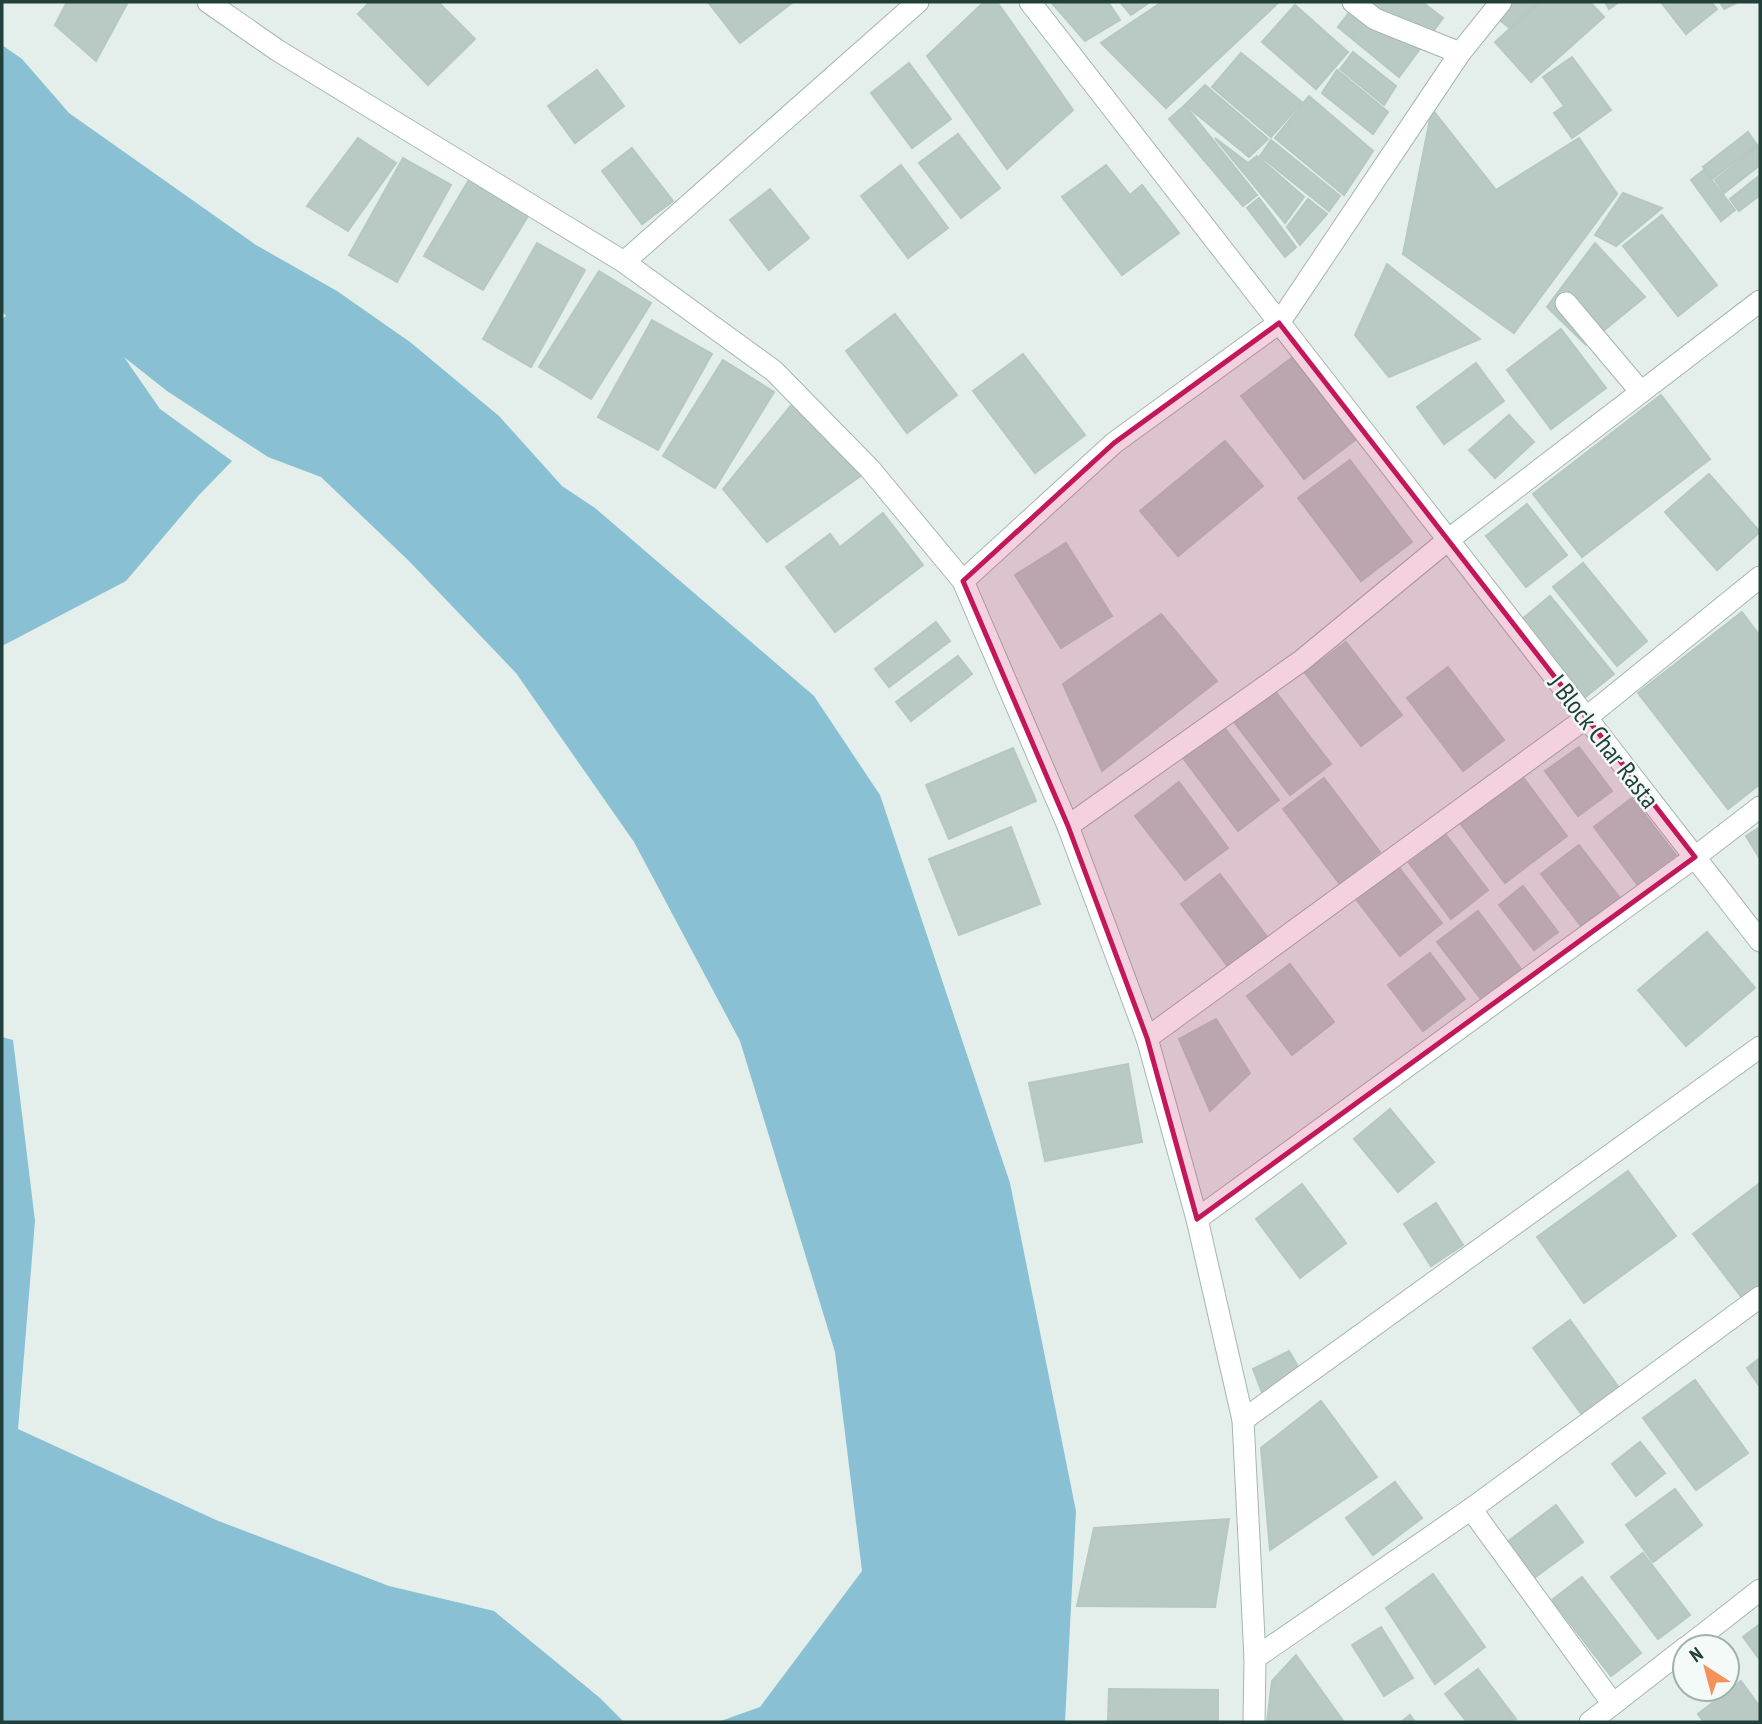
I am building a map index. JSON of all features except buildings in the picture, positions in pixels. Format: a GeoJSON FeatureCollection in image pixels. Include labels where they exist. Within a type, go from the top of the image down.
{"type":"FeatureCollection","features":[{"type":"Feature","properties":{"kind":"street"},"geometry":{"type":"LineString","coordinates":[[208,2],[277,50],[624,262],[774,371],[870,469],[963,581],[1068,826],[1147,1038],[1196,1219],[1243,1420],[1255,1658],[1254,1722]]}},
{"type":"Feature","properties":{"kind":"street"},"geometry":{"type":"LineString","coordinates":[[624,262],[918,2]]}},
{"type":"Feature","properties":{"kind":"street","name":"J Block Char Rasta"},"geometry":{"type":"LineString","coordinates":[[1030,2],[1760,941]]}},
{"type":"Feature","properties":{"kind":"street"},"geometry":{"type":"LineString","coordinates":[[1353,2],[1375,19],[1460,53]]}},
{"type":"Feature","properties":{"kind":"street"},"geometry":{"type":"LineString","coordinates":[[963,581],[1114,443],[1279,323],[1460,53],[1502,2]]}},
{"type":"Feature","properties":{"kind":"street"},"geometry":{"type":"LineString","coordinates":[[1068,826],[1301,661],[1448,540],[1760,301]]}},
{"type":"Feature","properties":{"kind":"street"},"geometry":{"type":"LineString","coordinates":[[1566,303],[1641,392]]}},
{"type":"Feature","properties":{"kind":"street"},"geometry":{"type":"LineString","coordinates":[[1147,1038],[1587,718],[1760,578]]}},
{"type":"Feature","properties":{"kind":"street"},"geometry":{"type":"LineString","coordinates":[[1196,1219],[1760,807]]}},
{"type":"Feature","properties":{"kind":"street"},"geometry":{"type":"LineString","coordinates":[[1243,1420],[1760,1047]]}},
{"type":"Feature","properties":{"kind":"street"},"geometry":{"type":"LineString","coordinates":[[1255,1658],[1471,1509],[1760,1297]]}},
{"type":"Feature","properties":{"kind":"street"},"geometry":{"type":"LineString","coordinates":[[1471,1509],[1613,1704]]}},
{"type":"Feature","properties":{"kind":"street"},"geometry":{"type":"LineString","coordinates":[[1705,1633],[1760,1590]]}},
{"type":"Feature","properties":{"kind":"street"},"geometry":{"type":"LineString","coordinates":[[1590,1722],[1671,1660]]}},
{"type":"Feature","properties":{"kind":"highlighted area"},"geometry":{"type":"Polygon","coordinates":[[[1279,323],[1695,857],[1197,1219],[1147,1038],[1068,826],[963,581],[1114,443],[1279,323]]]}},
{"type":"Feature","properties":{"kind":"water"},"geometry":{"type":"Polygon","coordinates":[[[2,45],[22,59],[69,113],[256,245],[337,291],[410,342],[499,416],[562,486],[595,508],[814,696],[880,795],[1010,1183],[1076,1511],[1065,1722],[718,1722],[760,1707],[862,1571],[835,1352],[740,1041],[634,842],[516,673],[409,561],[321,477],[268,457],[167,391],[124,357],[160,409],[232,461],[199,495],[126,581],[2,646],[2,319],[6,316],[2,311],[2,45]]]}},
{"type":"Feature","properties":{"kind":"water"},"geometry":{"type":"Polygon","coordinates":[[[2,1037],[13,1040],[35,1221],[18,1429],[216,1520],[389,1586],[494,1611],[600,1698],[624,1722],[2,1722],[2,1037]]]}}]}
